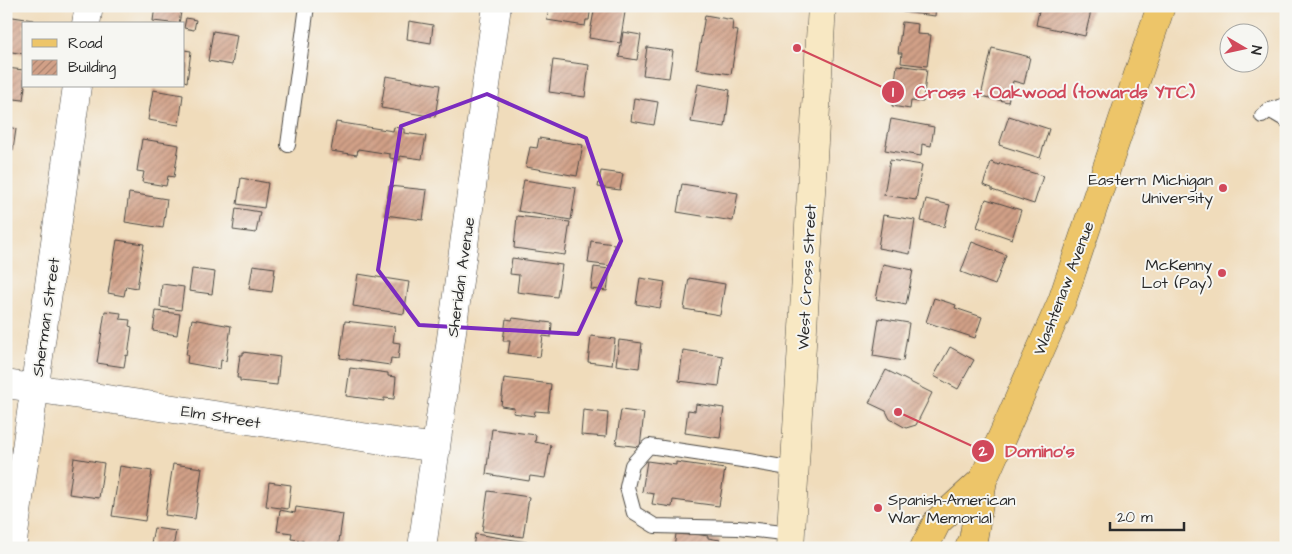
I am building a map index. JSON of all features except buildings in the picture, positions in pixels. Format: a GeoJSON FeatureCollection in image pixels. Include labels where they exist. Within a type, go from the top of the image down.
{"type":"FeatureCollection","features":[{"type":"Feature","properties":{"kind":"main road","name":"West Cross Street"},"geometry":{"type":"LineString","coordinates":[[790,541],[822,6]]}},
{"type":"Feature","properties":{"kind":"main road","name":"Washtenaw Avenue"},"geometry":{"type":"LineString","coordinates":[[969,548],[973,540],[983,480],[1062,301],[1161,6]]}},
{"type":"Feature","properties":{"kind":"main road","name":"Washtenaw Avenue"},"geometry":{"type":"LineString","coordinates":[[924,548],[937,522],[983,480]]}},
{"type":"Feature","properties":{"kind":"street"},"geometry":{"type":"LineString","coordinates":[[86,22],[89,6]]}},
{"type":"Feature","properties":{"kind":"street","name":"Sheridan Avenue"},"geometry":{"type":"LineString","coordinates":[[422,548],[497,6]]}},
{"type":"Feature","properties":{"kind":"street","name":"Sherman Street"},"geometry":{"type":"LineString","coordinates":[[12,548],[77,88]]}},
{"type":"Feature","properties":{"kind":"street","name":"Elm Street"},"geometry":{"type":"LineString","coordinates":[[6,384],[436,448]]}},
{"type":"Feature","properties":{"kind":"lane"},"geometry":{"type":"LineString","coordinates":[[288,145],[307,6]]}},
{"type":"Feature","properties":{"kind":"lane"},"geometry":{"type":"LineString","coordinates":[[1286,105],[1265,113],[1286,120]]}},
{"type":"Feature","properties":{"kind":"lane"},"geometry":{"type":"LineString","coordinates":[[790,541],[738,528],[655,526],[634,514],[627,487],[632,465],[649,446],[794,469]]}},
{"type":"Feature","properties":{"kind":"highlighted area"},"geometry":{"type":"Polygon","coordinates":[[[487,94],[586,138],[621,241],[578,334],[419,325],[378,270],[401,126],[487,94]]]}},
{"type":"Feature","properties":{"kind":"place","name":"Cross + Oakwood (towards YTC)"},"geometry":{"type":"Point","coordinates":[797,48]}},
{"type":"Feature","properties":{"kind":"place","name":"Eastern Michigan University"},"geometry":{"type":"Point","coordinates":[1223,188]}},
{"type":"Feature","properties":{"kind":"place","name":"McKenny Lot (Pay)"},"geometry":{"type":"Point","coordinates":[1222,273]}},
{"type":"Feature","properties":{"kind":"place","name":"Domino's"},"geometry":{"type":"Point","coordinates":[898,412]}},
{"type":"Feature","properties":{"kind":"place","name":"Spanish-American War Memorial"},"geometry":{"type":"Point","coordinates":[878,508]}}]}
